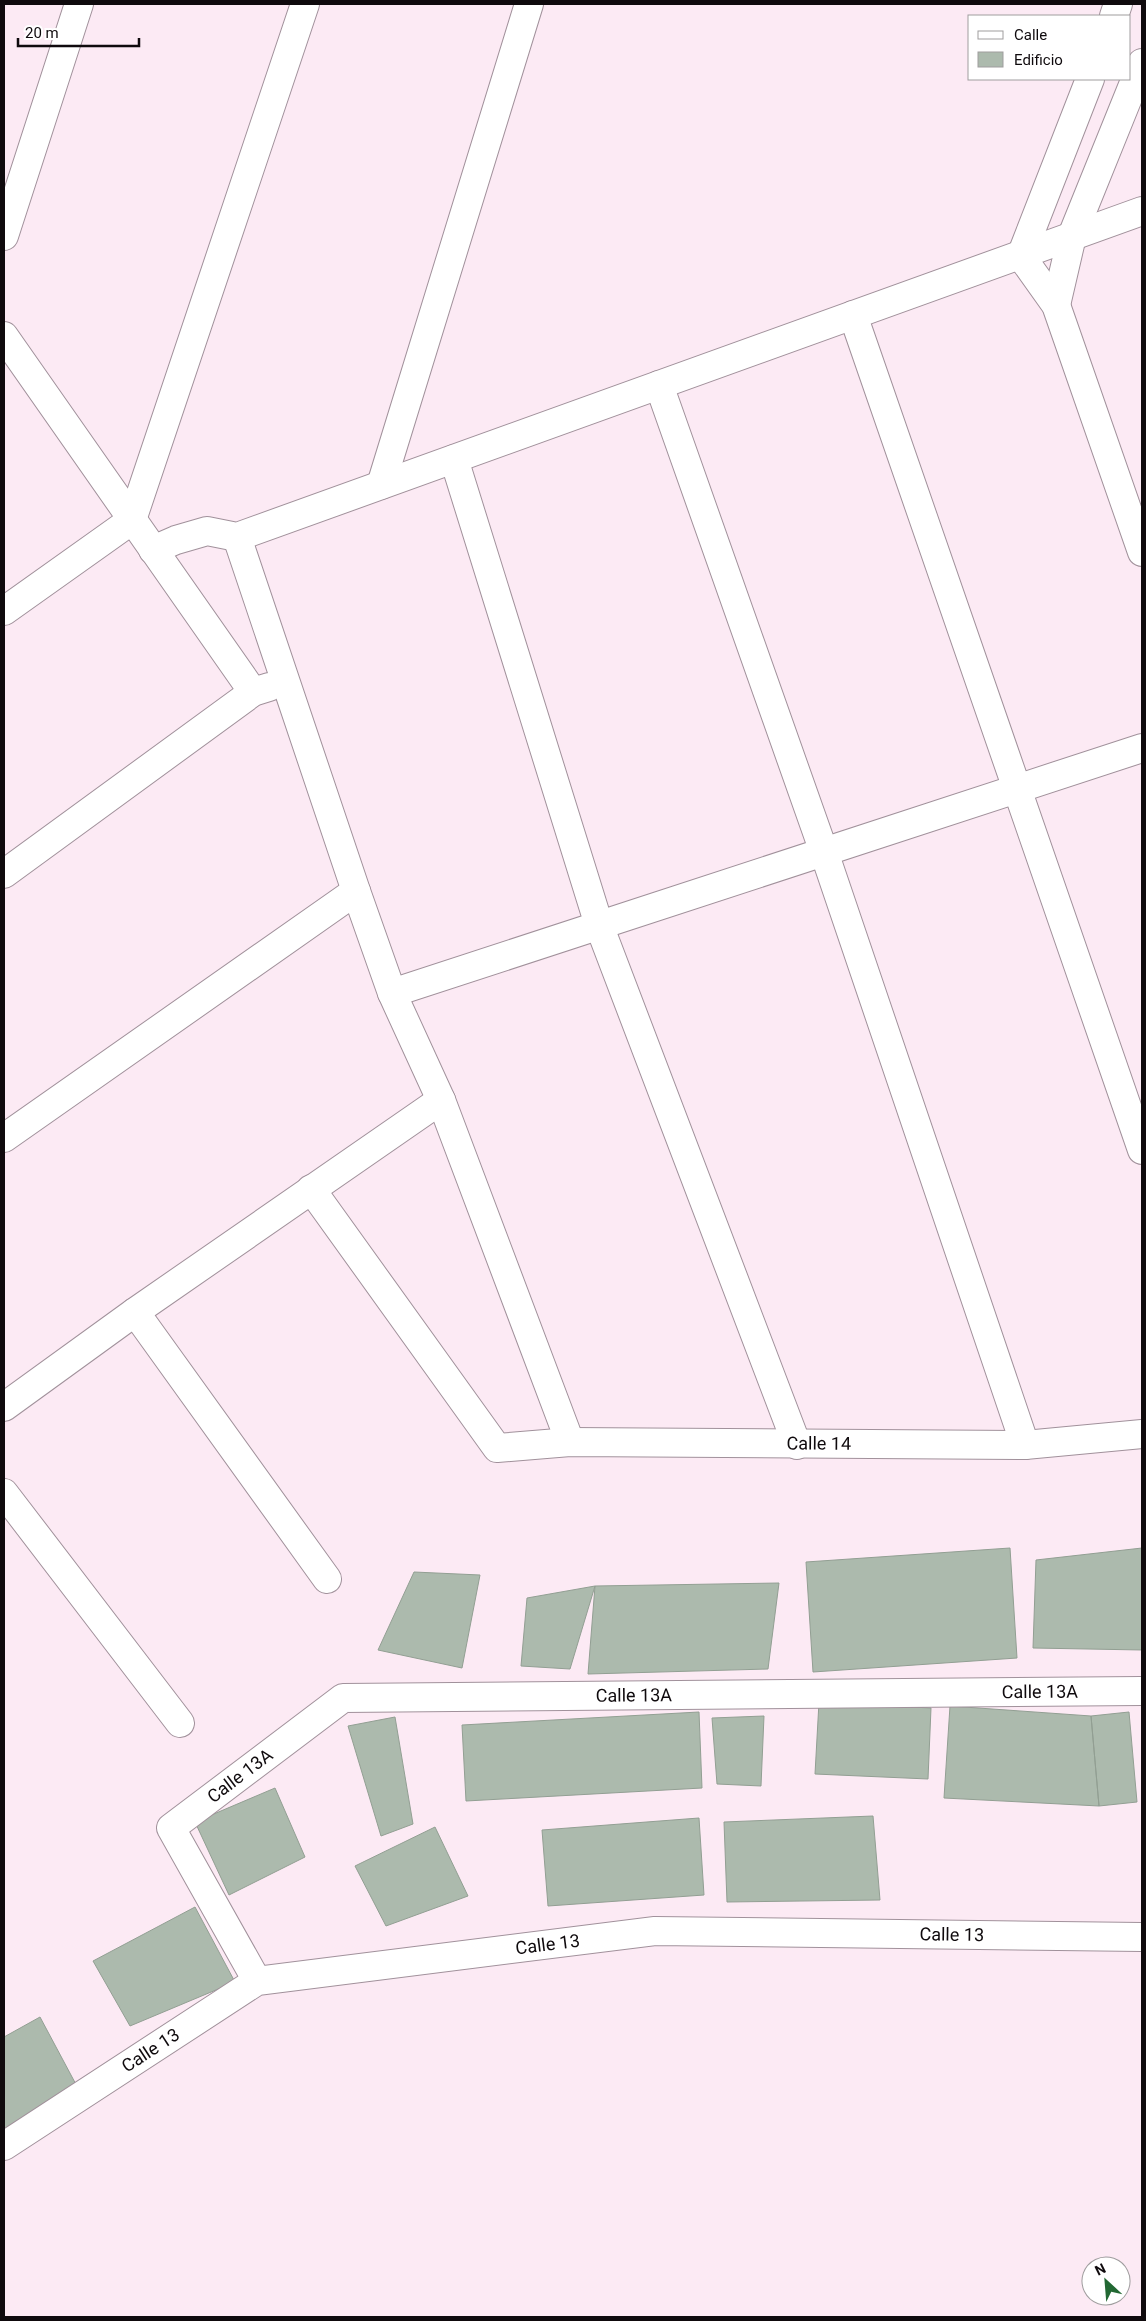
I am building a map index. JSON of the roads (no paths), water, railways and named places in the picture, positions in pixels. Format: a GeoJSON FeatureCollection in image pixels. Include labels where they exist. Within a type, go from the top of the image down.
{"type":"FeatureCollection","features":[{"type":"Feature","properties":{"kind":"street"},"geometry":{"type":"LineString","coordinates":[[4,236],[80,4]]}},
{"type":"Feature","properties":{"kind":"street"},"geometry":{"type":"LineString","coordinates":[[4,611],[132,520],[305,4]]}},
{"type":"Feature","properties":{"kind":"street"},"geometry":{"type":"LineString","coordinates":[[381,485],[529,4]]}},
{"type":"Feature","properties":{"kind":"street"},"geometry":{"type":"LineString","coordinates":[[1056,305],[1072,236],[1142,63]]}},
{"type":"Feature","properties":{"kind":"street"},"geometry":{"type":"LineString","coordinates":[[1022,256],[1090,80]]}},
{"type":"Feature","properties":{"kind":"street"},"geometry":{"type":"LineString","coordinates":[[153,550],[176,540],[208,531],[237,537],[1022,256],[1142,211]]}},
{"type":"Feature","properties":{"kind":"street"},"geometry":{"type":"LineString","coordinates":[[1022,256],[1056,305],[1142,552]]}},
{"type":"Feature","properties":{"kind":"street"},"geometry":{"type":"LineString","coordinates":[[853,315],[1142,1150]]}},
{"type":"Feature","properties":{"kind":"street"},"geometry":{"type":"LineString","coordinates":[[7,346],[253,692]]}},
{"type":"Feature","properties":{"kind":"street"},"geometry":{"type":"LineString","coordinates":[[659,385],[824,852],[1025,1445]]}},
{"type":"Feature","properties":{"kind":"street"},"geometry":{"type":"LineString","coordinates":[[454,459],[599,925],[797,1445]]}},
{"type":"Feature","properties":{"kind":"street"},"geometry":{"type":"LineString","coordinates":[[237,537],[392,993],[441,1100],[570,1442]]}},
{"type":"Feature","properties":{"kind":"street"},"geometry":{"type":"LineString","coordinates":[[4,874],[253,692],[285,682]]}},
{"type":"Feature","properties":{"kind":"street"},"geometry":{"type":"LineString","coordinates":[[392,993],[1142,748]]}},
{"type":"Feature","properties":{"kind":"street"},"geometry":{"type":"LineString","coordinates":[[4,1138],[356,891]]}},
{"type":"Feature","properties":{"kind":"street"},"geometry":{"type":"LineString","coordinates":[[4,1407],[135,1312],[441,1100]]}},
{"type":"Feature","properties":{"kind":"street","name":"Calle 14"},"geometry":{"type":"LineString","coordinates":[[311,1189],[497,1448],[570,1442],[797,1445],[1025,1445],[1142,1434]]}},
{"type":"Feature","properties":{"kind":"street"},"geometry":{"type":"LineString","coordinates":[[135,1312],[327,1579]]}},
{"type":"Feature","properties":{"kind":"street"},"geometry":{"type":"LineString","coordinates":[[4,1493],[180,1723]]}},
{"type":"Feature","properties":{"kind":"street","name":"Calle 13A"},"geometry":{"type":"LineString","coordinates":[[257,1981],[171,1828],[343,1698],[1142,1691]]}},
{"type":"Feature","properties":{"kind":"street","name":"Calle 13"},"geometry":{"type":"LineString","coordinates":[[4,2146],[257,1981],[655,1931],[1142,1937]]}}]}
